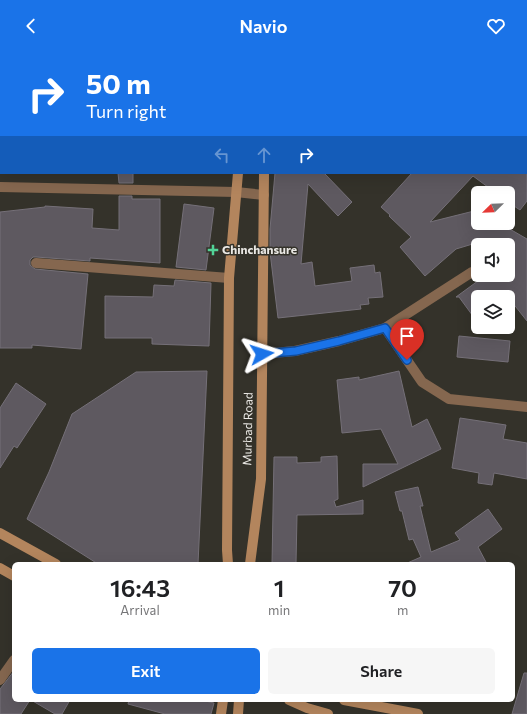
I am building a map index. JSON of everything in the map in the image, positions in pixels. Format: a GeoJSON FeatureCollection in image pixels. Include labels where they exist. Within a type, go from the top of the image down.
{"type":"FeatureCollection","features":[{"type":"Feature","properties":{"kind":"street","name":"Murbad Road"},"geometry":{"type":"LineString","coordinates":[[228,562],[229,278],[238,174]]}},
{"type":"Feature","properties":{"kind":"street","name":"Murbad Road"},"geometry":{"type":"LineString","coordinates":[[250,562],[260,479],[264,174]]}},
{"type":"Feature","properties":{"kind":"street"},"geometry":{"type":"LineString","coordinates":[[0,187],[236,192],[264,194]]}},
{"type":"Feature","properties":{"kind":"street"},"geometry":{"type":"LineString","coordinates":[[36,262],[229,278]]}},
{"type":"Feature","properties":{"kind":"street"},"geometry":{"type":"LineString","coordinates":[[262,354],[296,351],[385,328],[471,273]]}},
{"type":"Feature","properties":{"kind":"street"},"geometry":{"type":"LineString","coordinates":[[385,328],[422,382],[449,399],[527,408]]}},
{"type":"Feature","properties":{"kind":"street"},"geometry":{"type":"LineString","coordinates":[[0,533],[52,562]]}},
{"type":"Feature","properties":{"kind":"street"},"geometry":{"type":"LineString","coordinates":[[0,568],[12,575]]}},
{"type":"Feature","properties":{"kind":"street"},"geometry":{"type":"LineString","coordinates":[[0,680],[12,663]]}},
{"type":"Feature","properties":{"kind":"street"},"geometry":{"type":"LineString","coordinates":[[221,714],[223,702]]}},
{"type":"Feature","properties":{"kind":"street"},"geometry":{"type":"LineString","coordinates":[[238,714],[239,702]]}},
{"type":"Feature","properties":{"kind":"street"},"geometry":{"type":"LineString","coordinates":[[294,702],[307,708],[328,714]]}},
{"type":"Feature","properties":{"kind":"street"},"geometry":{"type":"LineString","coordinates":[[355,702],[418,714]]}},
{"type":"Feature","properties":{"kind":"building"},"geometry":{"type":"Polygon","coordinates":[[[118,174],[133,174],[133,183],[119,183],[118,174]]]}},
{"type":"Feature","properties":{"kind":"building"},"geometry":{"type":"Polygon","coordinates":[[[275,174],[325,174],[352,202],[338,216],[308,184],[301,264],[312,262],[315,286],[352,281],[350,268],[374,265],[375,273],[380,272],[383,297],[368,298],[369,304],[360,305],[361,309],[278,318],[270,252],[270,229],[275,174]]]}},
{"type":"Feature","properties":{"kind":"building"},"geometry":{"type":"Polygon","coordinates":[[[411,174],[527,174],[527,201],[520,210],[515,207],[515,186],[487,186],[473,176],[430,222],[471,212],[471,230],[511,230],[527,239],[527,321],[515,306],[515,290],[471,290],[471,313],[459,297],[456,297],[476,282],[515,282],[515,238],[471,238],[471,244],[456,249],[425,276],[400,247],[411,237],[389,216],[390,215],[381,207],[411,174]]]}},
{"type":"Feature","properties":{"kind":"building"},"geometry":{"type":"Polygon","coordinates":[[[119,196],[132,196],[132,199],[160,199],[160,263],[90,258],[90,261],[33,257],[30,260],[30,265],[35,269],[88,274],[81,349],[32,345],[32,348],[0,348],[0,212],[45,206],[93,209],[92,228],[119,230],[119,196]]]}},
{"type":"Feature","properties":{"kind":"building"},"geometry":{"type":"Polygon","coordinates":[[[184,204],[214,208],[206,270],[176,267],[184,204]]]}},
{"type":"Feature","properties":{"kind":"building"},"geometry":{"type":"Polygon","coordinates":[[[175,280],[211,283],[209,346],[152,344],[152,338],[105,338],[105,296],[153,297],[154,285],[174,286],[175,280]]]}},
{"type":"Feature","properties":{"kind":"building"},"geometry":{"type":"Polygon","coordinates":[[[459,336],[510,341],[508,362],[457,357],[459,336]]]}},
{"type":"Feature","properties":{"kind":"building"},"geometry":{"type":"Polygon","coordinates":[[[207,371],[198,562],[95,562],[27,519],[49,472],[72,414],[136,372],[207,371]]]}},
{"type":"Feature","properties":{"kind":"building"},"geometry":{"type":"Polygon","coordinates":[[[399,371],[412,427],[427,419],[441,449],[363,487],[363,464],[398,464],[381,429],[342,433],[337,380],[359,377],[359,380],[399,371]]]}},
{"type":"Feature","properties":{"kind":"building"},"geometry":{"type":"Polygon","coordinates":[[[16,383],[46,404],[17,448],[14,446],[0,468],[0,408],[16,383]]]}},
{"type":"Feature","properties":{"kind":"building"},"geometry":{"type":"Polygon","coordinates":[[[460,418],[506,425],[503,439],[527,443],[527,479],[494,473],[492,485],[478,483],[479,473],[452,468],[460,418]]]}},
{"type":"Feature","properties":{"kind":"building"},"geometry":{"type":"Polygon","coordinates":[[[337,456],[338,499],[334,501],[336,507],[363,500],[363,514],[297,515],[296,562],[272,562],[274,457],[297,457],[297,463],[321,462],[321,457],[337,456]]]}},
{"type":"Feature","properties":{"kind":"building"},"geometry":{"type":"Polygon","coordinates":[[[418,487],[423,506],[420,506],[431,552],[460,540],[455,533],[488,509],[502,529],[478,547],[486,562],[410,562],[421,557],[413,539],[409,540],[402,511],[400,511],[395,492],[418,487]]]}},
{"type":"Feature","properties":{"kind":"building"},"geometry":{"type":"Polygon","coordinates":[[[524,673],[527,673],[527,714],[512,714],[524,673]]]}},
{"type":"Feature","properties":{"kind":"building"},"geometry":{"type":"Polygon","coordinates":[[[12,674],[12,702],[29,702],[21,714],[0,714],[0,689],[12,674]]]}},
{"type":"Feature","properties":{"kind":"building"},"geometry":{"type":"Polygon","coordinates":[[[34,702],[69,702],[62,714],[55,714],[34,702]]]}},
{"type":"Feature","properties":{"kind":"building"},"geometry":{"type":"Polygon","coordinates":[[[128,702],[214,703],[211,714],[165,714],[128,704],[128,702]]]}},
{"type":"Feature","properties":{"kind":"place","name":"Chinchansure"},"geometry":{"type":"Point","coordinates":[213,250]}},
{"type":"Feature","properties":{"kind":"route"},"geometry":{"type":"LineString","coordinates":[[262,354],[296,351],[385,328],[407,360]]}}]}
